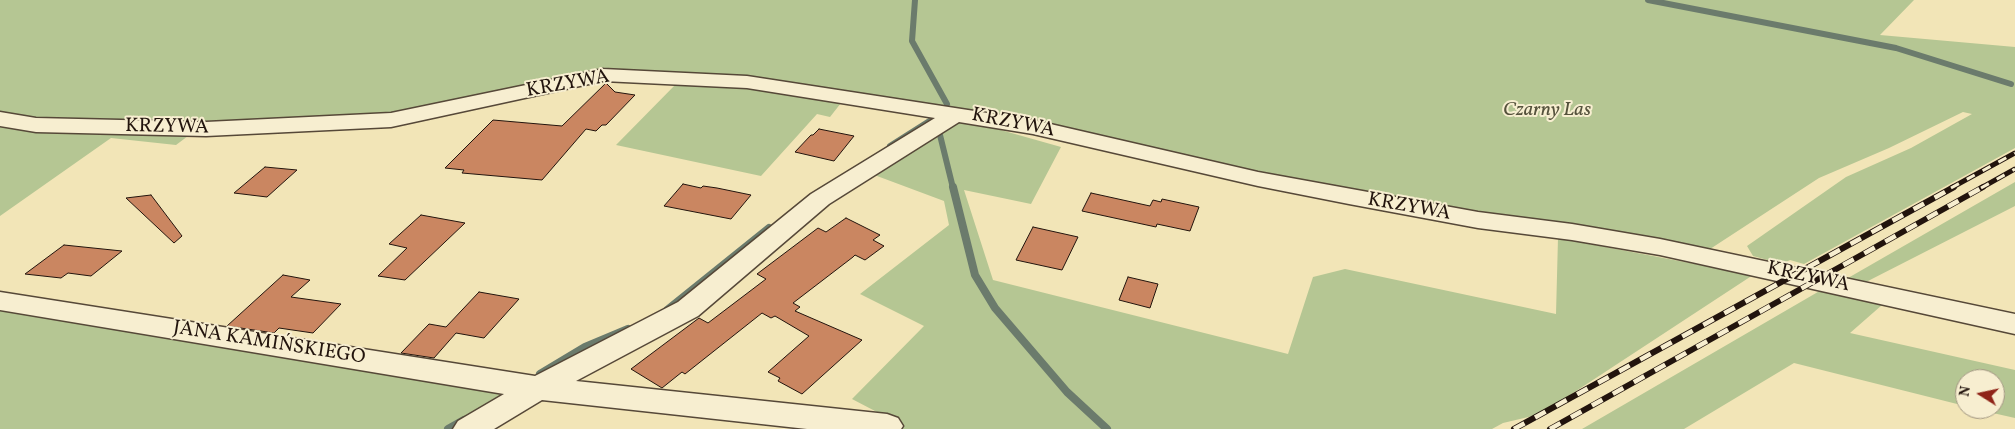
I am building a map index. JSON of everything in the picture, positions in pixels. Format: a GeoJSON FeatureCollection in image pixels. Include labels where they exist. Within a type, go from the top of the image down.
{"type":"FeatureCollection","features":[{"type":"Feature","properties":{"kind":"street","name":"KRZYWA"},"geometry":{"type":"LineString","coordinates":[[0,119],[36,125],[206,129],[391,120],[604,75],[747,82],[1033,127],[1258,179],[1478,220],[1572,232],[1660,247],[2015,324]]}},
{"type":"Feature","properties":{"kind":"street"},"geometry":{"type":"LineString","coordinates":[[469,429],[538,388],[688,309],[820,198],[956,114]]}},
{"type":"Feature","properties":{"kind":"street","name":"JANA KAMIŃSKIEGO"},"geometry":{"type":"LineString","coordinates":[[0,302],[538,388],[887,426]]}},
{"type":"Feature","properties":{"kind":"green space","name":"Czarny Las"},"geometry":{"type":"Polygon","coordinates":[[[0,0],[1914,0],[1880,35],[2015,47],[2015,148],[1804,264],[1790,260],[1782,264],[1753,256],[1747,246],[1846,177],[1911,148],[1972,114],[1963,112],[1889,148],[1819,178],[1707,251],[1377,196],[861,96],[604,73],[384,117],[224,124],[43,119],[0,113],[0,0]]]}},
{"type":"Feature","properties":{"kind":"green space"},"geometry":{"type":"Polygon","coordinates":[[[677,83],[810,96],[841,103],[830,117],[817,114],[761,176],[616,145],[677,83]]]}},
{"type":"Feature","properties":{"kind":"green space"},"geometry":{"type":"Polygon","coordinates":[[[956,123],[976,123],[1061,147],[1031,204],[964,190],[993,280],[1288,354],[1313,277],[1345,269],[1556,314],[1558,238],[1753,275],[1541,414],[1503,423],[1492,429],[892,429],[896,422],[852,399],[924,326],[860,294],[949,225],[944,201],[869,173],[956,123]]]}},
{"type":"Feature","properties":{"kind":"green space"},"geometry":{"type":"Polygon","coordinates":[[[5,124],[196,130],[176,145],[111,138],[0,216],[0,127],[5,124]]]}},
{"type":"Feature","properties":{"kind":"green space"},"geometry":{"type":"Polygon","coordinates":[[[2015,182],[2015,206],[1866,282],[1848,278],[2015,182]]]}},
{"type":"Feature","properties":{"kind":"green space"},"geometry":{"type":"Polygon","coordinates":[[[1823,289],[1882,305],[1850,333],[2015,370],[2015,418],[2005,416],[2005,369],[1955,369],[1955,403],[1794,363],[1684,429],[1582,429],[1823,289]]]}},
{"type":"Feature","properties":{"kind":"green space"},"geometry":{"type":"Polygon","coordinates":[[[0,306],[501,387],[509,397],[452,429],[0,429],[0,306]]]}},
{"type":"Feature","properties":{"kind":"building"},"geometry":{"type":"Polygon","coordinates":[[[606,83],[615,92],[635,95],[606,125],[602,125],[596,131],[586,129],[542,180],[462,173],[464,170],[445,168],[493,120],[562,126],[606,83]]]}},
{"type":"Feature","properties":{"kind":"building"},"geometry":{"type":"Polygon","coordinates":[[[819,129],[854,136],[834,161],[795,152],[819,129]]]}},
{"type":"Feature","properties":{"kind":"building"},"geometry":{"type":"Polygon","coordinates":[[[265,167],[297,170],[267,197],[234,193],[265,167]]]}},
{"type":"Feature","properties":{"kind":"building"},"geometry":{"type":"Polygon","coordinates":[[[683,184],[751,195],[731,219],[664,206],[683,184]]]}},
{"type":"Feature","properties":{"kind":"building"},"geometry":{"type":"Polygon","coordinates":[[[1091,193],[1150,206],[1153,200],[1161,202],[1162,199],[1199,207],[1190,231],[1157,224],[1156,227],[1082,211],[1091,193]]]}},
{"type":"Feature","properties":{"kind":"building"},"geometry":{"type":"Polygon","coordinates":[[[151,195],[182,236],[174,243],[126,198],[151,195]]]}},
{"type":"Feature","properties":{"kind":"building"},"geometry":{"type":"Polygon","coordinates":[[[421,215],[465,223],[405,280],[378,276],[407,248],[389,244],[421,215]]]}},
{"type":"Feature","properties":{"kind":"building"},"geometry":{"type":"Polygon","coordinates":[[[846,218],[880,235],[873,240],[884,246],[865,260],[855,255],[793,303],[800,307],[795,311],[862,340],[802,394],[778,381],[780,378],[768,372],[809,336],[775,316],[771,318],[762,313],[685,374],[682,372],[662,388],[631,369],[699,318],[708,323],[766,279],[757,274],[818,228],[826,232],[846,218]]]}},
{"type":"Feature","properties":{"kind":"building"},"geometry":{"type":"Polygon","coordinates":[[[1033,227],[1078,237],[1062,270],[1016,260],[1033,227]]]}},
{"type":"Feature","properties":{"kind":"building"},"geometry":{"type":"Polygon","coordinates":[[[64,245],[122,251],[91,276],[68,273],[61,278],[25,274],[64,245]]]}},
{"type":"Feature","properties":{"kind":"building"},"geometry":{"type":"Polygon","coordinates":[[[283,275],[310,280],[291,297],[341,304],[313,333],[279,328],[274,333],[227,326],[283,275]]]}},
{"type":"Feature","properties":{"kind":"building"},"geometry":{"type":"Polygon","coordinates":[[[1128,277],[1158,284],[1150,308],[1119,300],[1128,277]]]}},
{"type":"Feature","properties":{"kind":"building"},"geometry":{"type":"Polygon","coordinates":[[[479,292],[519,299],[484,338],[456,333],[434,358],[401,353],[429,324],[446,327],[479,292]]]}},
{"type":"Feature","properties":{"kind":"waterway"},"geometry":{"type":"LineString","coordinates":[[915,0],[912,41],[947,104]]}},
{"type":"Feature","properties":{"kind":"waterway"},"geometry":{"type":"LineString","coordinates":[[1648,0],[1896,48],[2011,84]]}},
{"type":"Feature","properties":{"kind":"waterway"},"geometry":{"type":"LineString","coordinates":[[890,146],[931,120]]}},
{"type":"Feature","properties":{"kind":"waterway"},"geometry":{"type":"LineString","coordinates":[[939,131],[953,188]]}},
{"type":"Feature","properties":{"kind":"waterway"},"geometry":{"type":"LineString","coordinates":[[953,187],[975,275],[995,308],[1067,392],[1107,429]]}},
{"type":"Feature","properties":{"kind":"waterway"},"geometry":{"type":"LineString","coordinates":[[667,310],[769,228]]}},
{"type":"Feature","properties":{"kind":"waterway"},"geometry":{"type":"LineString","coordinates":[[540,374],[585,347],[628,329]]}},
{"type":"Feature","properties":{"kind":"waterway"},"geometry":{"type":"LineString","coordinates":[[448,429],[464,420]]}},
{"type":"Feature","properties":{"kind":"railway"},"geometry":{"type":"LineString","coordinates":[[1951,188],[2015,153]]}},
{"type":"Feature","properties":{"kind":"railway"},"geometry":{"type":"LineString","coordinates":[[1981,188],[2015,169]]}},
{"type":"Feature","properties":{"kind":"railway"},"geometry":{"type":"LineString","coordinates":[[1514,429],[1954,187]]}},
{"type":"Feature","properties":{"kind":"railway"},"geometry":{"type":"LineString","coordinates":[[1550,429],[1983,187]]}}]}
